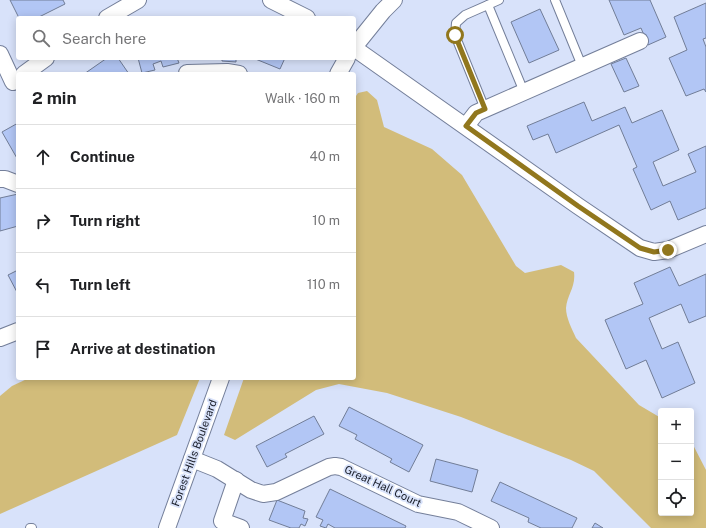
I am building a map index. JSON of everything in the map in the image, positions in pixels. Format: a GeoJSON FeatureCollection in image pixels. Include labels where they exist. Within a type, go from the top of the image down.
{"type":"FeatureCollection","features":[{"type":"Feature","properties":{"kind":"street"},"geometry":{"type":"LineString","coordinates":[[110,16],[138,0]]}},
{"type":"Feature","properties":{"kind":"street"},"geometry":{"type":"LineString","coordinates":[[271,0],[303,16]]}},
{"type":"Feature","properties":{"kind":"street"},"geometry":{"type":"LineString","coordinates":[[356,45],[383,11],[394,0]]}},
{"type":"Feature","properties":{"kind":"street"},"geometry":{"type":"LineString","coordinates":[[466,126],[476,113],[640,41]]}},
{"type":"Feature","properties":{"kind":"street"},"geometry":{"type":"LineString","coordinates":[[356,48],[578,206],[640,248],[654,252],[668,250],[706,234]]}},
{"type":"Feature","properties":{"kind":"street"},"geometry":{"type":"LineString","coordinates":[[0,54],[14,80]]}},
{"type":"Feature","properties":{"kind":"street"},"geometry":{"type":"LineString","coordinates":[[26,72],[43,60]]}},
{"type":"Feature","properties":{"kind":"street"},"geometry":{"type":"LineString","coordinates":[[339,72],[346,60]]}},
{"type":"Feature","properties":{"kind":"street"},"geometry":{"type":"LineString","coordinates":[[0,179],[5,179],[16,183]]}},
{"type":"Feature","properties":{"kind":"street"},"geometry":{"type":"LineString","coordinates":[[0,338],[16,332]]}},
{"type":"Feature","properties":{"kind":"street","name":"Forest Hills Boulevard"},"geometry":{"type":"LineString","coordinates":[[167,528],[220,380]]}},
{"type":"Feature","properties":{"kind":"street","name":"Great Hall Court"},"geometry":{"type":"LineString","coordinates":[[192,459],[217,469],[251,490],[263,494],[276,492],[329,467],[341,467],[418,504],[458,512],[468,522],[491,528]]}},
{"type":"Feature","properties":{"kind":"street"},"geometry":{"type":"LineString","coordinates":[[236,480],[222,521],[241,528]]}},
{"type":"Feature","properties":{"kind":"lane"},"geometry":{"type":"LineString","coordinates":[[485,109],[455,35],[456,23],[465,15],[499,0]]}},
{"type":"Feature","properties":{"kind":"lane"},"geometry":{"type":"LineString","coordinates":[[555,0],[582,66]]}},
{"type":"Feature","properties":{"kind":"lane"},"geometry":{"type":"LineString","coordinates":[[488,5],[524,92]]}},
{"type":"Feature","properties":{"kind":"shaded area"},"geometry":{"type":"Polygon","coordinates":[[[367,91],[377,100],[384,127],[432,149],[462,175],[516,266],[525,273],[561,265],[574,272],[573,287],[568,299],[566,312],[576,338],[639,405],[658,416],[658,516],[694,516],[694,447],[706,470],[706,528],[651,528],[594,471],[571,460],[461,417],[387,393],[339,384],[316,390],[235,440],[224,435],[243,380],[356,380],[356,96],[358,93],[367,91]]]}},
{"type":"Feature","properties":{"kind":"shaded area"},"geometry":{"type":"Polygon","coordinates":[[[25,380],[199,380],[177,435],[0,514],[0,396],[12,386],[25,380]]]}},
{"type":"Feature","properties":{"kind":"building"},"geometry":{"type":"Polygon","coordinates":[[[10,0],[63,0],[65,4],[41,16],[18,16],[10,0]]]}},
{"type":"Feature","properties":{"kind":"building"},"geometry":{"type":"Polygon","coordinates":[[[609,0],[650,0],[666,37],[648,45],[641,28],[624,35],[609,0]]]}},
{"type":"Feature","properties":{"kind":"building"},"geometry":{"type":"Polygon","coordinates":[[[706,3],[706,38],[703,39],[706,47],[706,92],[704,89],[686,96],[669,58],[687,50],[674,17],[706,3]]]}},
{"type":"Feature","properties":{"kind":"building"},"geometry":{"type":"Polygon","coordinates":[[[540,9],[559,50],[529,63],[511,22],[540,9]]]}},
{"type":"Feature","properties":{"kind":"building"},"geometry":{"type":"Polygon","coordinates":[[[626,58],[639,86],[624,92],[611,64],[626,58]]]}},
{"type":"Feature","properties":{"kind":"building"},"geometry":{"type":"Polygon","coordinates":[[[104,60],[119,60],[128,72],[87,72],[104,60]]]}},
{"type":"Feature","properties":{"kind":"building"},"geometry":{"type":"Polygon","coordinates":[[[139,60],[178,60],[179,63],[163,67],[161,61],[153,64],[155,70],[142,72],[139,60]]]}},
{"type":"Feature","properties":{"kind":"building"},"geometry":{"type":"Polygon","coordinates":[[[236,60],[236,62],[222,61],[236,60]]]}},
{"type":"Feature","properties":{"kind":"building"},"geometry":{"type":"Polygon","coordinates":[[[258,60],[284,60],[280,69],[258,60]]]}},
{"type":"Feature","properties":{"kind":"building"},"geometry":{"type":"Polygon","coordinates":[[[584,102],[592,121],[625,107],[632,123],[662,110],[679,150],[653,162],[663,186],[696,172],[688,154],[706,146],[706,208],[678,220],[670,201],[651,210],[633,169],[637,167],[619,125],[556,153],[548,134],[533,140],[527,126],[584,102]]]}},
{"type":"Feature","properties":{"kind":"building"},"geometry":{"type":"Polygon","coordinates":[[[16,124],[16,156],[2,132],[16,124]]]}},
{"type":"Feature","properties":{"kind":"building"},"geometry":{"type":"Polygon","coordinates":[[[16,194],[16,227],[0,231],[0,198],[16,194]]]}},
{"type":"Feature","properties":{"kind":"building"},"geometry":{"type":"Polygon","coordinates":[[[670,267],[679,286],[706,274],[706,316],[689,323],[681,304],[649,318],[662,349],[678,342],[695,383],[662,398],[646,360],[626,369],[605,320],[643,304],[634,283],[670,267]]]}},
{"type":"Feature","properties":{"kind":"building"},"geometry":{"type":"Polygon","coordinates":[[[16,271],[16,290],[8,275],[16,271]]]}},
{"type":"Feature","properties":{"kind":"building"},"geometry":{"type":"Polygon","coordinates":[[[349,407],[423,445],[409,472],[390,462],[392,459],[355,439],[357,435],[339,426],[349,407]]]}},
{"type":"Feature","properties":{"kind":"building"},"geometry":{"type":"Polygon","coordinates":[[[314,416],[324,434],[285,454],[287,457],[267,467],[256,446],[314,416]]]}},
{"type":"Feature","properties":{"kind":"building"},"geometry":{"type":"Polygon","coordinates":[[[436,459],[478,470],[472,492],[430,481],[436,459]]]}},
{"type":"Feature","properties":{"kind":"building"},"geometry":{"type":"Polygon","coordinates":[[[500,482],[577,518],[572,528],[541,528],[528,522],[529,518],[491,501],[500,482]]]}},
{"type":"Feature","properties":{"kind":"building"},"geometry":{"type":"Polygon","coordinates":[[[330,489],[406,526],[405,528],[335,528],[328,524],[326,528],[320,526],[323,520],[316,517],[330,489]]]}},
{"type":"Feature","properties":{"kind":"building"},"geometry":{"type":"Polygon","coordinates":[[[277,500],[305,511],[303,518],[308,519],[305,526],[301,524],[299,528],[291,528],[269,520],[277,500]]]}},
{"type":"Feature","properties":{"kind":"building"},"geometry":{"type":"Polygon","coordinates":[[[595,523],[603,528],[592,528],[595,523]]]}},
{"type":"Feature","properties":{"kind":"route"},"geometry":{"type":"LineString","coordinates":[[455,35],[485,109],[476,113],[466,126],[578,206],[640,248],[654,252],[668,250]]}}]}
